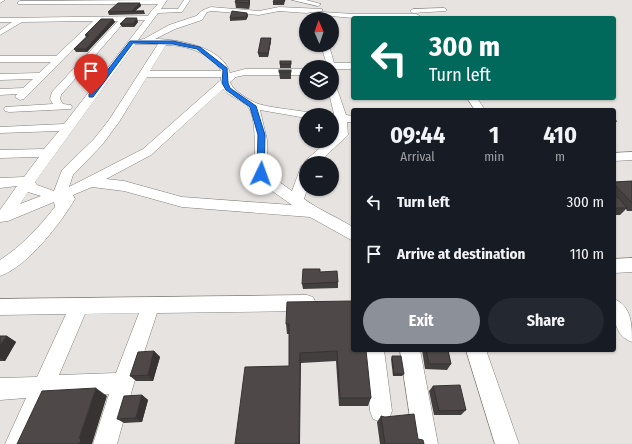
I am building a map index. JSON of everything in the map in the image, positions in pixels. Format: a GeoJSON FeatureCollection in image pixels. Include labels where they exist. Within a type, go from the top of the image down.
{"type":"FeatureCollection","features":[{"type":"Feature","properties":{"kind":"street"},"geometry":{"type":"LineString","coordinates":[[295,0],[344,16],[444,10]]}},
{"type":"Feature","properties":{"kind":"street"},"geometry":{"type":"LineString","coordinates":[[20,3],[48,1],[157,8],[180,11]]}},
{"type":"Feature","properties":{"kind":"street"},"geometry":{"type":"LineString","coordinates":[[0,33],[48,1]]}},
{"type":"Feature","properties":{"kind":"street"},"geometry":{"type":"LineString","coordinates":[[172,27],[180,11],[188,2]]}},
{"type":"Feature","properties":{"kind":"street"},"geometry":{"type":"LineString","coordinates":[[110,10],[157,8]]}},
{"type":"Feature","properties":{"kind":"street"},"geometry":{"type":"LineString","coordinates":[[0,20],[124,18],[157,8]]}},
{"type":"Feature","properties":{"kind":"street"},"geometry":{"type":"LineString","coordinates":[[1,218],[48,152],[157,8]]}},
{"type":"Feature","properties":{"kind":"street"},"geometry":{"type":"LineString","coordinates":[[146,42],[172,27],[199,18],[205,11],[211,9],[263,13],[276,9],[306,12],[320,9]]}},
{"type":"Feature","properties":{"kind":"street"},"geometry":{"type":"LineString","coordinates":[[4,109],[26,91],[60,59],[100,18]]}},
{"type":"Feature","properties":{"kind":"street"},"geometry":{"type":"LineString","coordinates":[[60,107],[55,99],[56,94],[124,18]]}},
{"type":"Feature","properties":{"kind":"street"},"geometry":{"type":"LineString","coordinates":[[132,42],[164,42],[184,44],[199,48],[223,66],[228,89],[253,106],[299,114]]}},
{"type":"Feature","properties":{"kind":"street"},"geometry":{"type":"LineString","coordinates":[[0,269],[16,258],[41,236],[59,199],[67,173],[100,139],[113,122],[164,42]]}},
{"type":"Feature","properties":{"kind":"street"},"geometry":{"type":"LineString","coordinates":[[0,59],[60,59]]}},
{"type":"Feature","properties":{"kind":"street"},"geometry":{"type":"LineString","coordinates":[[339,66],[351,66]]}},
{"type":"Feature","properties":{"kind":"street"},"geometry":{"type":"LineString","coordinates":[[143,74],[226,76],[245,72],[299,72]]}},
{"type":"Feature","properties":{"kind":"street"},"geometry":{"type":"LineString","coordinates":[[0,77],[42,76]]}},
{"type":"Feature","properties":{"kind":"street"},"geometry":{"type":"LineString","coordinates":[[1,218],[59,199],[147,152],[207,97],[226,76]]}},
{"type":"Feature","properties":{"kind":"street"},"geometry":{"type":"LineString","coordinates":[[0,92],[26,91]]}},
{"type":"Feature","properties":{"kind":"street"},"geometry":{"type":"LineString","coordinates":[[318,156],[342,135],[342,118],[337,100]]}},
{"type":"Feature","properties":{"kind":"street"},"geometry":{"type":"LineString","coordinates":[[253,106],[262,135],[261,174],[263,178],[312,212],[333,222],[351,234]]}},
{"type":"Feature","properties":{"kind":"street"},"geometry":{"type":"LineString","coordinates":[[4,109],[82,107]]}},
{"type":"Feature","properties":{"kind":"street"},"geometry":{"type":"LineString","coordinates":[[0,130],[68,127]]}},
{"type":"Feature","properties":{"kind":"street"},"geometry":{"type":"LineString","coordinates":[[0,154],[48,152]]}},
{"type":"Feature","properties":{"kind":"street"},"geometry":{"type":"LineString","coordinates":[[616,157],[632,156]]}},
{"type":"Feature","properties":{"kind":"street"},"geometry":{"type":"LineString","coordinates":[[27,181],[32,188],[59,199]]}},
{"type":"Feature","properties":{"kind":"street"},"geometry":{"type":"LineString","coordinates":[[0,183],[27,181]]}},
{"type":"Feature","properties":{"kind":"street"},"geometry":{"type":"LineString","coordinates":[[90,182],[124,186],[182,202],[312,212]]}},
{"type":"Feature","properties":{"kind":"street"},"geometry":{"type":"LineString","coordinates":[[296,201],[299,191]]}},
{"type":"Feature","properties":{"kind":"street"},"geometry":{"type":"LineString","coordinates":[[616,266],[632,265]]}},
{"type":"Feature","properties":{"kind":"street"},"geometry":{"type":"LineString","coordinates":[[0,307],[322,302]]}},
{"type":"Feature","properties":{"kind":"street"},"geometry":{"type":"LineString","coordinates":[[17,444],[80,305]]}},
{"type":"Feature","properties":{"kind":"street"},"geometry":{"type":"LineString","coordinates":[[105,444],[123,383],[151,305]]}},
{"type":"Feature","properties":{"kind":"street"},"geometry":{"type":"LineString","coordinates":[[616,310],[632,333]]}},
{"type":"Feature","properties":{"kind":"street"},"geometry":{"type":"LineString","coordinates":[[374,352],[381,411]]}},
{"type":"Feature","properties":{"kind":"street"},"geometry":{"type":"LineString","coordinates":[[410,352],[426,444]]}},
{"type":"Feature","properties":{"kind":"street"},"geometry":{"type":"LineString","coordinates":[[477,352],[507,444]]}},
{"type":"Feature","properties":{"kind":"street"},"geometry":{"type":"LineString","coordinates":[[0,389],[123,383]]}},
{"type":"Feature","properties":{"kind":"building"},"geometry":{"type":"Polygon","coordinates":[[[236,0],[249,0],[249,3],[235,2],[236,0]]]}},
{"type":"Feature","properties":{"kind":"building"},"geometry":{"type":"Polygon","coordinates":[[[274,0],[285,0],[284,2],[273,2],[274,0]]]}},
{"type":"Feature","properties":{"kind":"building"},"geometry":{"type":"Polygon","coordinates":[[[118,3],[140,3],[132,11],[144,11],[108,12],[118,3]]]}},
{"type":"Feature","properties":{"kind":"building"},"geometry":{"type":"Polygon","coordinates":[[[232,11],[247,13],[246,17],[230,18],[232,11]]]}},
{"type":"Feature","properties":{"kind":"building"},"geometry":{"type":"Polygon","coordinates":[[[126,18],[137,18],[133,24],[120,24],[126,18]]]}},
{"type":"Feature","properties":{"kind":"building"},"geometry":{"type":"Polygon","coordinates":[[[101,19],[113,19],[86,49],[74,49],[89,35],[85,35],[101,19]]]}},
{"type":"Feature","properties":{"kind":"building"},"geometry":{"type":"Polygon","coordinates":[[[261,38],[271,38],[268,53],[258,53],[261,38]]]}},
{"type":"Feature","properties":{"kind":"building"},"geometry":{"type":"Polygon","coordinates":[[[280,61],[291,61],[291,64],[280,64],[280,61]]]}},
{"type":"Feature","properties":{"kind":"building"},"geometry":{"type":"Polygon","coordinates":[[[279,70],[291,70],[291,72],[279,72],[279,70]]]}},
{"type":"Feature","properties":{"kind":"building"},"geometry":{"type":"Polygon","coordinates":[[[632,181],[632,203],[616,186],[616,182],[632,181]]]}},
{"type":"Feature","properties":{"kind":"building"},"geometry":{"type":"Polygon","coordinates":[[[616,197],[618,197],[627,208],[616,208],[616,197]]]}},
{"type":"Feature","properties":{"kind":"building"},"geometry":{"type":"Polygon","coordinates":[[[303,269],[320,269],[320,272],[337,271],[338,282],[302,284],[303,269]]]}},
{"type":"Feature","properties":{"kind":"building"},"geometry":{"type":"Polygon","coordinates":[[[351,301],[351,352],[366,352],[371,398],[340,398],[337,351],[300,353],[299,444],[235,444],[245,367],[289,366],[289,324],[286,324],[287,302],[351,301]]]}},
{"type":"Feature","properties":{"kind":"building"},"geometry":{"type":"Polygon","coordinates":[[[0,336],[7,336],[0,346],[0,336]]]}},
{"type":"Feature","properties":{"kind":"building"},"geometry":{"type":"Polygon","coordinates":[[[154,351],[148,375],[130,376],[138,352],[154,351]]]}},
{"type":"Feature","properties":{"kind":"building"},"geometry":{"type":"Polygon","coordinates":[[[426,352],[448,352],[451,364],[429,364],[426,352]]]}},
{"type":"Feature","properties":{"kind":"building"},"geometry":{"type":"Polygon","coordinates":[[[392,356],[401,356],[404,374],[394,374],[392,356]]]}},
{"type":"Feature","properties":{"kind":"building"},"geometry":{"type":"Polygon","coordinates":[[[460,385],[466,410],[439,411],[433,386],[460,385]]]}},
{"type":"Feature","properties":{"kind":"building"},"geometry":{"type":"Polygon","coordinates":[[[96,388],[79,438],[81,440],[79,444],[17,444],[42,391],[96,388]]]}},
{"type":"Feature","properties":{"kind":"building"},"geometry":{"type":"Polygon","coordinates":[[[142,395],[136,418],[117,419],[124,396],[142,395]]]}},
{"type":"Feature","properties":{"kind":"building"},"geometry":{"type":"Polygon","coordinates":[[[414,414],[418,439],[423,440],[424,444],[385,444],[381,416],[385,417],[414,414]]]}},
{"type":"Feature","properties":{"kind":"route"},"geometry":{"type":"LineString","coordinates":[[91,95],[132,42],[173,42],[199,48],[223,66],[226,74],[225,83],[228,89],[253,106],[262,135],[261,174]]}}]}
